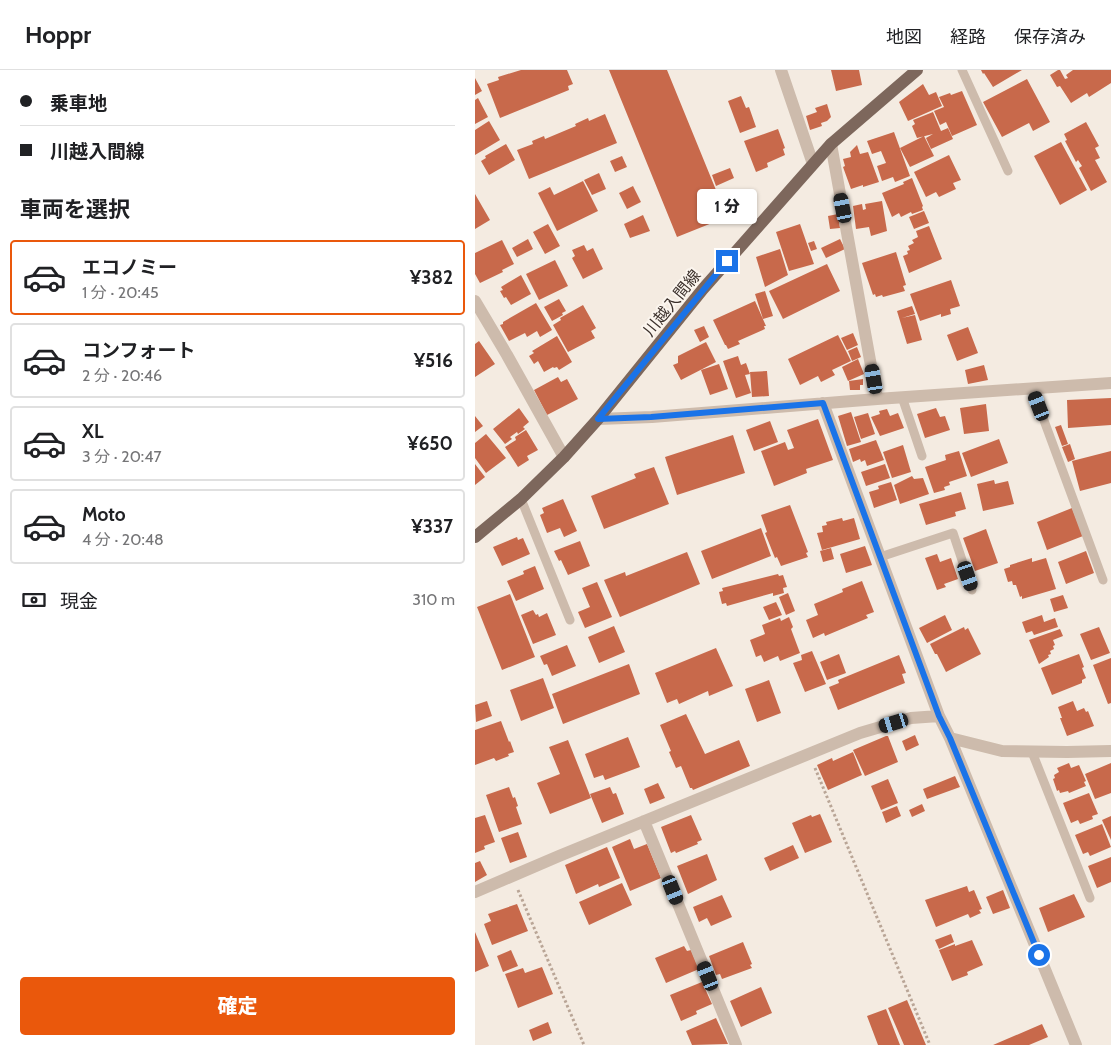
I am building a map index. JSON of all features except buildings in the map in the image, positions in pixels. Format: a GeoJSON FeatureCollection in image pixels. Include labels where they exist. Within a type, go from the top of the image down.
{"type":"FeatureCollection","features":[{"type":"Feature","properties":{"kind":"main road","name":"川越入間線"},"geometry":{"type":"LineString","coordinates":[[475,537],[521,498],[598,419],[703,289],[831,144],[917,70]]}},
{"type":"Feature","properties":{"kind":"street"},"geometry":{"type":"LineString","coordinates":[[781,70],[813,164]]}},
{"type":"Feature","properties":{"kind":"street"},"geometry":{"type":"LineString","coordinates":[[831,144],[877,399]]}},
{"type":"Feature","properties":{"kind":"street"},"geometry":{"type":"LineString","coordinates":[[475,301],[563,457]]}},
{"type":"Feature","properties":{"kind":"street"},"geometry":{"type":"LineString","coordinates":[[598,419],[651,417],[1111,383]]}},
{"type":"Feature","properties":{"kind":"street"},"geometry":{"type":"LineString","coordinates":[[823,403],[939,716],[950,738],[1076,1045]]}},
{"type":"Feature","properties":{"kind":"street"},"geometry":{"type":"LineString","coordinates":[[475,892],[860,733],[911,718],[939,716]]}},
{"type":"Feature","properties":{"kind":"street"},"geometry":{"type":"LineString","coordinates":[[950,738],[1002,751],[1111,751]]}},
{"type":"Feature","properties":{"kind":"street"},"geometry":{"type":"LineString","coordinates":[[644,821],[736,1045]]}},
{"type":"Feature","properties":{"kind":"lane"},"geometry":{"type":"LineString","coordinates":[[962,70],[1008,170]]}},
{"type":"Feature","properties":{"kind":"lane"},"geometry":{"type":"LineString","coordinates":[[1032,388],[1103,580]]}},
{"type":"Feature","properties":{"kind":"lane"},"geometry":{"type":"LineString","coordinates":[[902,397],[921,456]]}},
{"type":"Feature","properties":{"kind":"lane"},"geometry":{"type":"LineString","coordinates":[[521,498],[570,620]]}},
{"type":"Feature","properties":{"kind":"lane"},"geometry":{"type":"LineString","coordinates":[[880,557],[953,533],[973,590]]}},
{"type":"Feature","properties":{"kind":"lane"},"geometry":{"type":"LineString","coordinates":[[1032,752],[1090,898]]}},
{"type":"Feature","properties":{"kind":"path"},"geometry":{"type":"LineString","coordinates":[[809,754],[931,1045]]}},
{"type":"Feature","properties":{"kind":"path"},"geometry":{"type":"LineString","coordinates":[[512,876],[584,1045]]}},
{"type":"Feature","properties":{"kind":"route"},"geometry":{"type":"LineString","coordinates":[[727,261],[598,419],[651,417],[823,403],[939,716],[950,738],[1039,955]]}}]}
